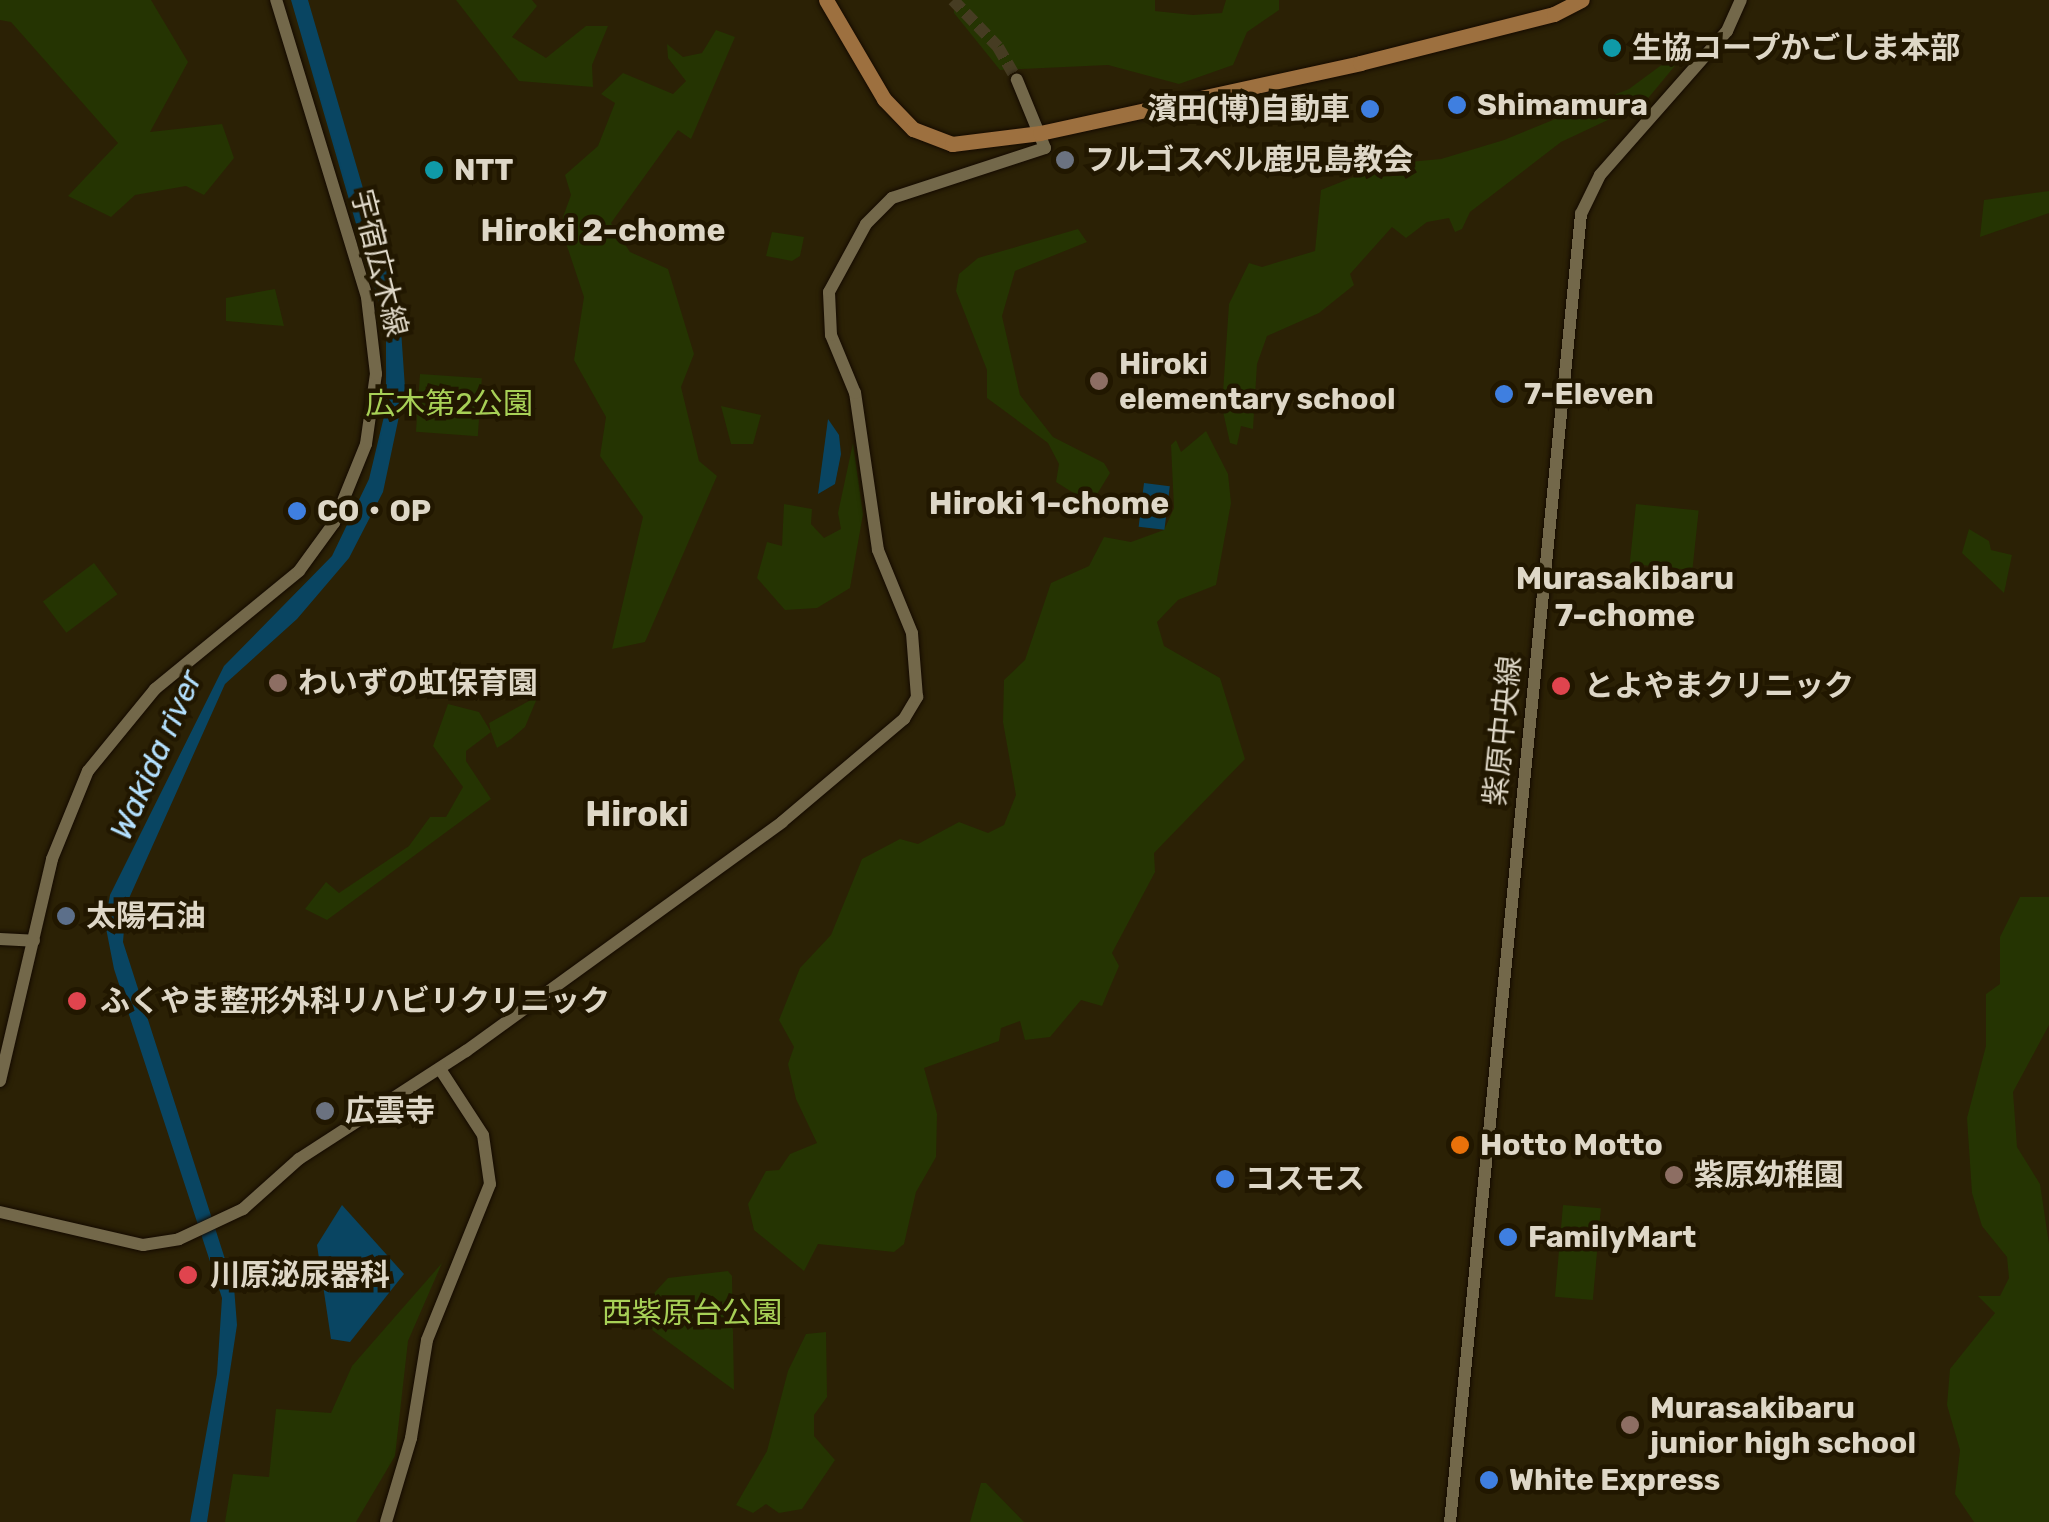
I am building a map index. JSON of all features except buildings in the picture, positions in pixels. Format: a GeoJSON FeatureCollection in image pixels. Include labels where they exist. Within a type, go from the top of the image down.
{"type":"FeatureCollection","features":[{"type":"Feature","properties":{"kind":"main road"},"geometry":{"type":"LineString","coordinates":[[826,0],[884,99],[913,130],[952,144],[1040,134],[1360,63],[1554,14],[1582,0]]}},
{"type":"Feature","properties":{"kind":"street","name":"宇宿広木線"},"geometry":{"type":"LineString","coordinates":[[0,1082],[64,824],[103,748],[155,690],[298,572],[334,522],[366,444],[376,374],[367,297],[276,0]]}},
{"type":"Feature","properties":{"kind":"street","name":"紫原中央線"},"geometry":{"type":"LineString","coordinates":[[1450,1522],[1578,229],[1591,188],[1727,31],[1741,0]]}},
{"type":"Feature","properties":{"kind":"street"},"geometry":{"type":"LineString","coordinates":[[0,1212],[143,1245],[201,1230],[262,1197],[321,1143],[440,1069],[782,822],[912,708],[917,686],[912,633],[878,550],[855,393],[831,334],[828,292],[866,224],[892,198],[1045,148],[1017,80]]}},
{"type":"Feature","properties":{"kind":"street"},"geometry":{"type":"LineString","coordinates":[[0,939],[34,941]]}},
{"type":"Feature","properties":{"kind":"street"},"geometry":{"type":"LineString","coordinates":[[386,1522],[410,1438],[426,1340],[490,1184],[483,1136],[440,1069]]}},
{"type":"Feature","properties":{"kind":"green space"},"geometry":{"type":"Polygon","coordinates":[[[0,0],[151,0],[188,62],[150,132],[222,124],[234,158],[204,195],[186,186],[135,195],[111,217],[68,196],[118,143],[11,22],[0,20],[0,0]]]}},
{"type":"Feature","properties":{"kind":"green space"},"geometry":{"type":"Polygon","coordinates":[[[456,0],[532,0],[537,6],[512,37],[546,58],[586,26],[608,26],[592,65],[593,87],[519,81],[456,0]]]}},
{"type":"Feature","properties":{"kind":"green space"},"geometry":{"type":"Polygon","coordinates":[[[954,0],[1155,0],[1155,11],[1193,15],[1222,13],[1226,0],[1279,0],[1279,10],[1247,32],[1233,65],[1179,84],[1108,65],[1000,70],[954,13],[954,0]]]}},
{"type":"Feature","properties":{"kind":"green space"},"geometry":{"type":"Polygon","coordinates":[[[716,30],[735,37],[691,139],[678,130],[611,223],[630,252],[668,269],[694,354],[681,387],[699,461],[717,476],[645,642],[612,649],[643,517],[600,456],[606,417],[574,360],[584,297],[566,243],[563,217],[571,195],[565,175],[598,146],[615,103],[601,94],[623,73],[673,94],[686,81],[668,58],[667,44],[683,57],[702,53],[716,30]]]}},
{"type":"Feature","properties":{"kind":"green space"},"geometry":{"type":"Polygon","coordinates":[[[1698,38],[1644,103],[1561,142],[1470,212],[1462,229],[1455,232],[1449,218],[1427,222],[1406,238],[1392,227],[1350,274],[1354,285],[1319,313],[1267,336],[1257,364],[1253,429],[1241,426],[1237,445],[1230,443],[1222,407],[1229,304],[1249,263],[1262,267],[1315,251],[1321,190],[1386,164],[1441,159],[1504,140],[1629,89],[1698,38]]]}},
{"type":"Feature","properties":{"kind":"green space"},"geometry":{"type":"Polygon","coordinates":[[[2049,191],[2049,213],[1980,237],[1984,200],[2049,191]]]}},
{"type":"Feature","properties":{"kind":"green space"},"geometry":{"type":"Polygon","coordinates":[[[1078,229],[1087,242],[1015,271],[1002,316],[1020,395],[1053,437],[1104,463],[1110,473],[1091,504],[1056,482],[1059,464],[1048,443],[987,398],[987,370],[956,291],[959,274],[978,258],[1078,229]]]}},
{"type":"Feature","properties":{"kind":"green space"},"geometry":{"type":"Polygon","coordinates":[[[772,232],[804,237],[800,256],[792,261],[766,256],[772,232]]]}},
{"type":"Feature","properties":{"kind":"green space"},"geometry":{"type":"Polygon","coordinates":[[[275,289],[284,326],[226,321],[226,298],[275,289]]]}},
{"type":"Feature","properties":{"kind":"green space","name":"広木第2公園"},"geometry":{"type":"Polygon","coordinates":[[[420,374],[482,378],[478,436],[416,432],[420,374]]]}},
{"type":"Feature","properties":{"kind":"green space"},"geometry":{"type":"Polygon","coordinates":[[[721,406],[761,415],[753,444],[731,444],[721,406]]]}},
{"type":"Feature","properties":{"kind":"green space"},"geometry":{"type":"Polygon","coordinates":[[[1206,431],[1228,474],[1231,503],[1216,585],[1178,600],[1157,622],[1164,646],[1220,678],[1245,759],[1154,853],[1155,872],[1112,953],[1119,966],[1102,1006],[1081,1000],[1050,1037],[1025,1040],[1020,1021],[1001,1028],[999,1041],[924,1068],[937,1114],[936,1157],[916,1192],[904,1244],[894,1252],[818,1244],[804,1271],[754,1230],[748,1204],[766,1171],[779,1170],[790,1154],[817,1143],[796,1099],[788,1064],[794,1047],[779,1020],[800,968],[831,935],[862,859],[900,839],[918,844],[959,822],[988,833],[1004,825],[1016,795],[1003,722],[1004,680],[1025,660],[1051,583],[1089,566],[1104,537],[1131,542],[1164,530],[1174,508],[1171,445],[1176,440],[1181,452],[1206,431]]]}},
{"type":"Feature","properties":{"kind":"green space"},"geometry":{"type":"Polygon","coordinates":[[[853,443],[863,514],[850,588],[817,608],[785,610],[757,578],[767,542],[782,546],[784,504],[812,509],[811,524],[824,538],[841,529],[838,513],[853,443]]]}},
{"type":"Feature","properties":{"kind":"green space"},"geometry":{"type":"Polygon","coordinates":[[[1636,504],[1699,511],[1692,570],[1630,564],[1636,504]]]}},
{"type":"Feature","properties":{"kind":"green space"},"geometry":{"type":"Polygon","coordinates":[[[1969,529],[1989,541],[1991,550],[2012,555],[2004,593],[1962,553],[1969,529]]]}},
{"type":"Feature","properties":{"kind":"green space"},"geometry":{"type":"Polygon","coordinates":[[[94,563],[117,594],[66,633],[43,602],[94,563]]]}},
{"type":"Feature","properties":{"kind":"green space"},"geometry":{"type":"Polygon","coordinates":[[[538,696],[525,727],[511,739],[497,748],[489,723],[538,696]]]}},
{"type":"Feature","properties":{"kind":"green space"},"geometry":{"type":"Polygon","coordinates":[[[448,704],[479,712],[491,732],[466,751],[466,761],[491,799],[327,920],[305,909],[326,882],[339,893],[409,846],[430,817],[446,817],[463,787],[433,746],[448,704]]]}},
{"type":"Feature","properties":{"kind":"green space"},"geometry":{"type":"Polygon","coordinates":[[[2020,897],[2049,897],[2049,1025],[2013,1092],[2017,1147],[2040,1184],[2049,1244],[2049,1522],[1974,1522],[1955,1494],[1960,1450],[1947,1405],[1950,1369],[1995,1313],[1978,1296],[2000,1296],[2009,1278],[2007,1257],[1982,1226],[1972,1193],[1967,1118],[1986,1046],[1986,994],[2000,984],[2000,937],[2020,897]]]}},
{"type":"Feature","properties":{"kind":"green space"},"geometry":{"type":"Polygon","coordinates":[[[1563,1205],[1601,1208],[1593,1300],[1555,1297],[1563,1205]]]}},
{"type":"Feature","properties":{"kind":"green space"},"geometry":{"type":"Polygon","coordinates":[[[442,1263],[408,1341],[395,1456],[356,1522],[225,1522],[233,1474],[269,1477],[276,1409],[331,1413],[352,1366],[442,1263]]]}},
{"type":"Feature","properties":{"kind":"green space","name":"西紫原台公園"},"geometry":{"type":"Polygon","coordinates":[[[728,1271],[732,1276],[734,1390],[633,1316],[668,1278],[728,1271]]]}},
{"type":"Feature","properties":{"kind":"green space"},"geometry":{"type":"Polygon","coordinates":[[[826,1332],[827,1397],[814,1415],[814,1436],[835,1460],[802,1509],[779,1513],[766,1504],[753,1513],[736,1505],[767,1451],[788,1371],[806,1334],[826,1332]]]}},
{"type":"Feature","properties":{"kind":"green space"},"geometry":{"type":"Polygon","coordinates":[[[981,1483],[986,1483],[1024,1522],[970,1522],[981,1483]]]}},
{"type":"Feature","properties":{"kind":"water"},"geometry":{"type":"Polygon","coordinates":[[[291,0],[308,0],[400,315],[405,388],[383,492],[349,558],[297,619],[225,684],[126,905],[123,942],[234,1287],[237,1325],[207,1522],[190,1522],[217,1374],[222,1298],[114,969],[105,923],[110,895],[224,666],[332,556],[369,479],[386,408],[386,327],[291,0]]]}},
{"type":"Feature","properties":{"kind":"water"},"geometry":{"type":"Polygon","coordinates":[[[828,419],[839,435],[841,454],[835,484],[818,494],[828,419]]]}},
{"type":"Feature","properties":{"kind":"water"},"geometry":{"type":"Polygon","coordinates":[[[1144,483],[1170,486],[1164,530],[1139,527],[1144,483]]]}},
{"type":"Feature","properties":{"kind":"water"},"geometry":{"type":"Polygon","coordinates":[[[342,1205],[404,1274],[350,1342],[331,1339],[317,1245],[342,1205]]]}},
{"type":"Feature","properties":{"kind":"tunnel"},"geometry":{"type":"LineString","coordinates":[[953,0],[998,47],[1017,80]]}},
{"type":"Feature","properties":{"kind":"place","name":"生協コープかごしま本部"},"geometry":{"type":"Point","coordinates":[1612,48]}},
{"type":"Feature","properties":{"kind":"place","name":"Shimamura"},"geometry":{"type":"Point","coordinates":[1457,105]}},
{"type":"Feature","properties":{"kind":"place","name":"濱田(博)自動車"},"geometry":{"type":"Point","coordinates":[1370,109]}},
{"type":"Feature","properties":{"kind":"place","name":"フルゴスペル鹿児島教会"},"geometry":{"type":"Point","coordinates":[1065,160]}},
{"type":"Feature","properties":{"kind":"place","name":"NTT"},"geometry":{"type":"Point","coordinates":[434,170]}},
{"type":"Feature","properties":{"kind":"place","name":"Hiroki elementary school"},"geometry":{"type":"Point","coordinates":[1099,381]}},
{"type":"Feature","properties":{"kind":"place","name":"7-Eleven"},"geometry":{"type":"Point","coordinates":[1504,394]}},
{"type":"Feature","properties":{"kind":"place","name":"CO・OP"},"geometry":{"type":"Point","coordinates":[297,511]}},
{"type":"Feature","properties":{"kind":"place","name":"わいずの虹保育園"},"geometry":{"type":"Point","coordinates":[278,683]}},
{"type":"Feature","properties":{"kind":"place","name":"とよやまクリニック"},"geometry":{"type":"Point","coordinates":[1561,686]}},
{"type":"Feature","properties":{"kind":"place","name":"太陽石油"},"geometry":{"type":"Point","coordinates":[66,916]}},
{"type":"Feature","properties":{"kind":"place","name":"ふくやま整形外科リハビリクリニック"},"geometry":{"type":"Point","coordinates":[77,1001]}},
{"type":"Feature","properties":{"kind":"place","name":"広雲寺"},"geometry":{"type":"Point","coordinates":[325,1111]}},
{"type":"Feature","properties":{"kind":"place","name":"Hotto Motto"},"geometry":{"type":"Point","coordinates":[1460,1145]}},
{"type":"Feature","properties":{"kind":"place","name":"紫原幼稚園"},"geometry":{"type":"Point","coordinates":[1674,1175]}},
{"type":"Feature","properties":{"kind":"place","name":"コスモス"},"geometry":{"type":"Point","coordinates":[1225,1179]}},
{"type":"Feature","properties":{"kind":"place","name":"FamilyMart"},"geometry":{"type":"Point","coordinates":[1508,1237]}},
{"type":"Feature","properties":{"kind":"place","name":"川原泌尿器科"},"geometry":{"type":"Point","coordinates":[188,1275]}},
{"type":"Feature","properties":{"kind":"place","name":"Murasakibaru junior high school"},"geometry":{"type":"Point","coordinates":[1630,1425]}},
{"type":"Feature","properties":{"kind":"place","name":"White Express"},"geometry":{"type":"Point","coordinates":[1489,1480]}},
{"type":"Feature","properties":{"kind":"district","name":"Hiroki 2-chome"},"geometry":{"type":"Point","coordinates":[603,230]}},
{"type":"Feature","properties":{"kind":"district","name":"Hiroki 1-chome"},"geometry":{"type":"Point","coordinates":[1049,503]}},
{"type":"Feature","properties":{"kind":"district","name":"Murasakibaru 7-chome"},"geometry":{"type":"Point","coordinates":[1625,598]}},
{"type":"Feature","properties":{"kind":"district","name":"Hiroki"},"geometry":{"type":"Point","coordinates":[637,814]}},
{"type":"Feature","properties":{"kind":"water label","name":"Wakida river"},"geometry":{"type":"Point","coordinates":[156,755]}}]}
